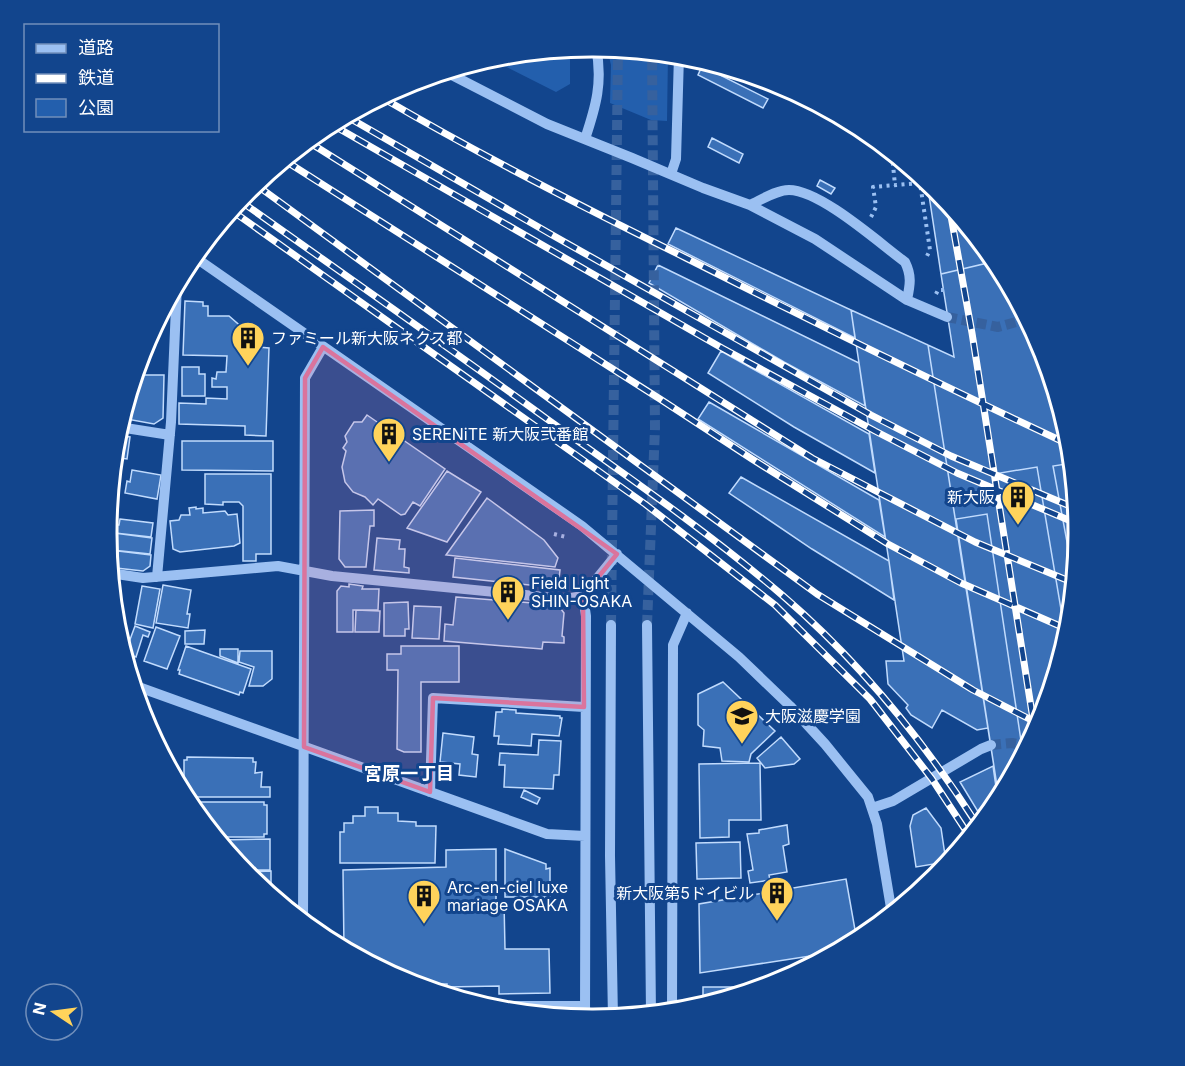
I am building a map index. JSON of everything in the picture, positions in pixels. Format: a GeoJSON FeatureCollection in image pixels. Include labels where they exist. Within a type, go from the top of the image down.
{"type":"FeatureCollection","features":[{"type":"Feature","properties":{"kind":"street"},"geometry":{"type":"LineString","coordinates":[[585,139],[599,93],[598,57]]}},
{"type":"Feature","properties":{"kind":"street"},"geometry":{"type":"LineString","coordinates":[[671,174],[676,159],[679,65]]}},
{"type":"Feature","properties":{"kind":"street"},"geometry":{"type":"LineString","coordinates":[[456,77],[547,124],[750,205],[815,239],[908,300],[947,316]]}},
{"type":"Feature","properties":{"kind":"street"},"geometry":{"type":"LineString","coordinates":[[750,205],[786,190],[800,191],[822,200],[905,262],[911,281],[908,300]]}},
{"type":"Feature","properties":{"kind":"street"},"geometry":{"type":"LineString","coordinates":[[202,262],[582,526],[739,657],[790,706],[868,797],[877,824],[890,904]]}},
{"type":"Feature","properties":{"kind":"street"},"geometry":{"type":"LineString","coordinates":[[157,577],[170,435],[176,302]]}},
{"type":"Feature","properties":{"kind":"street"},"geometry":{"type":"LineString","coordinates":[[303,911],[305,378],[323,347]]}},
{"type":"Feature","properties":{"kind":"street"},"geometry":{"type":"LineString","coordinates":[[129,429],[170,435]]}},
{"type":"Feature","properties":{"kind":"street"},"geometry":{"type":"LineString","coordinates":[[119,574],[143,578],[278,566],[332,576],[566,599],[583,596],[617,554]]}},
{"type":"Feature","properties":{"kind":"street"},"geometry":{"type":"LineString","coordinates":[[540,1006],[585,1006],[586,616],[583,596]]}},
{"type":"Feature","properties":{"kind":"street"},"geometry":{"type":"LineString","coordinates":[[672,1002],[673,645],[687,613]]}},
{"type":"Feature","properties":{"kind":"street"},"geometry":{"type":"LineString","coordinates":[[611,625],[609,856],[613,1008]]}},
{"type":"Feature","properties":{"kind":"street"},"geometry":{"type":"LineString","coordinates":[[647,625],[651,1005]]}},
{"type":"Feature","properties":{"kind":"street"},"geometry":{"type":"LineString","coordinates":[[143,689],[547,834],[585,836]]}},
{"type":"Feature","properties":{"kind":"street"},"geometry":{"type":"LineString","coordinates":[[430,792],[434,698],[584,707]]}},
{"type":"Feature","properties":{"kind":"street"},"geometry":{"type":"LineString","coordinates":[[872,808],[893,801],[981,749],[991,746]]}},
{"type":"Feature","properties":{"kind":"path"},"geometry":{"type":"LineString","coordinates":[[893,164],[895,185]]}},
{"type":"Feature","properties":{"kind":"path"},"geometry":{"type":"LineString","coordinates":[[862,230],[876,207],[873,187],[915,183]]}},
{"type":"Feature","properties":{"kind":"path"},"geometry":{"type":"LineString","coordinates":[[921,189],[930,250],[925,260]]}},
{"type":"Feature","properties":{"kind":"path"},"geometry":{"type":"LineString","coordinates":[[936,294],[938,290],[944,290]]}},
{"type":"Feature","properties":{"kind":"path"},"geometry":{"type":"LineString","coordinates":[[554,534],[564,535],[571,540]]}},
{"type":"Feature","properties":{"kind":"highlighted area"},"geometry":{"type":"Polygon","coordinates":[[[323,347],[617,554],[583,596],[584,707],[433,698],[430,792],[304,747],[305,378],[323,347]]]}},
{"type":"Feature","properties":{"kind":"green space"},"geometry":{"type":"Polygon","coordinates":[[[570,58],[570,84],[556,92],[504,65],[570,58]]]}},
{"type":"Feature","properties":{"kind":"green space"},"geometry":{"type":"Polygon","coordinates":[[[609,58],[668,63],[667,121],[651,120],[610,103],[609,58]]]}},
{"type":"Feature","properties":{"kind":"building"},"geometry":{"type":"Polygon","coordinates":[[[700,69],[716,73],[768,99],[763,108],[698,75],[700,69]]]}},
{"type":"Feature","properties":{"kind":"building"},"geometry":{"type":"Polygon","coordinates":[[[712,138],[743,154],[739,163],[708,147],[712,138]]]}},
{"type":"Feature","properties":{"kind":"building"},"geometry":{"type":"Polygon","coordinates":[[[820,180],[835,188],[831,194],[817,186],[820,180]]]}},
{"type":"Feature","properties":{"kind":"building"},"geometry":{"type":"Polygon","coordinates":[[[929,196],[970,243],[984,264],[941,274],[929,196]]]}},
{"type":"Feature","properties":{"kind":"building"},"geometry":{"type":"Polygon","coordinates":[[[676,228],[851,310],[855,338],[668,244],[676,228]]]}},
{"type":"Feature","properties":{"kind":"building","name":"新大阪"},"geometry":{"type":"Polygon","coordinates":[[[984,264],[1005,295],[1043,380],[1059,440],[1064,471],[1068,533],[1067,564],[1059,626],[1043,686],[1032,715],[997,784],[928,345],[954,357],[941,274],[984,264]]]}},
{"type":"Feature","properties":{"kind":"building"},"geometry":{"type":"Polygon","coordinates":[[[658,265],[859,363],[865,406],[784,362],[649,283],[658,265]]]}},
{"type":"Feature","properties":{"kind":"building","name":"ファミール新大阪ネクス都"},"geometry":{"type":"Polygon","coordinates":[[[185,301],[203,302],[203,306],[208,306],[208,316],[229,316],[259,342],[258,347],[269,348],[266,436],[245,435],[245,426],[179,424],[179,403],[206,404],[206,398],[227,399],[227,387],[212,387],[212,378],[216,379],[217,372],[226,372],[227,356],[183,355],[185,301]]]}},
{"type":"Feature","properties":{"kind":"building"},"geometry":{"type":"Polygon","coordinates":[[[851,310],[928,345],[988,728],[977,730],[942,710],[932,728],[911,715],[906,708],[908,705],[888,684],[886,661],[904,661],[851,310]]]}},
{"type":"Feature","properties":{"kind":"building"},"geometry":{"type":"Polygon","coordinates":[[[721,351],[869,434],[875,473],[794,427],[708,373],[721,351]]]}},
{"type":"Feature","properties":{"kind":"building"},"geometry":{"type":"Polygon","coordinates":[[[182,367],[199,367],[199,374],[205,374],[205,396],[182,396],[182,367]]]}},
{"type":"Feature","properties":{"kind":"building"},"geometry":{"type":"Polygon","coordinates":[[[144,375],[164,375],[163,418],[154,424],[131,420],[144,375]]]}},
{"type":"Feature","properties":{"kind":"building"},"geometry":{"type":"Polygon","coordinates":[[[709,402],[879,500],[885,537],[698,419],[709,402]]]}},
{"type":"Feature","properties":{"kind":"building","name":"SERENiTE 新大阪弐番館"},"geometry":{"type":"Polygon","coordinates":[[[367,415],[445,469],[420,506],[413,502],[405,514],[401,515],[378,499],[373,505],[365,497],[353,492],[345,482],[342,467],[346,451],[343,448],[347,442],[345,436],[354,422],[362,422],[367,415]]]}},
{"type":"Feature","properties":{"kind":"building"},"geometry":{"type":"Polygon","coordinates":[[[127,437],[130,437],[127,459],[123,458],[127,437]]]}},
{"type":"Feature","properties":{"kind":"building"},"geometry":{"type":"Polygon","coordinates":[[[182,441],[273,441],[273,471],[182,470],[182,441]]]}},
{"type":"Feature","properties":{"kind":"building"},"geometry":{"type":"Polygon","coordinates":[[[1063,464],[1067,502],[1068,545],[1053,466],[1063,464]]]}},
{"type":"Feature","properties":{"kind":"building"},"geometry":{"type":"Polygon","coordinates":[[[1037,467],[1061,611],[1052,656],[1032,714],[994,474],[1037,467]]]}},
{"type":"Feature","properties":{"kind":"building"},"geometry":{"type":"Polygon","coordinates":[[[132,470],[161,475],[157,499],[125,493],[132,470]]]}},
{"type":"Feature","properties":{"kind":"building"},"geometry":{"type":"Polygon","coordinates":[[[447,471],[481,492],[447,542],[407,528],[447,471]]]}},
{"type":"Feature","properties":{"kind":"building"},"geometry":{"type":"Polygon","coordinates":[[[205,474],[271,474],[271,554],[256,554],[256,561],[243,561],[243,506],[239,502],[223,502],[223,505],[205,504],[205,474]]]}},
{"type":"Feature","properties":{"kind":"building"},"geometry":{"type":"Polygon","coordinates":[[[741,477],[889,561],[894,600],[812,549],[729,493],[741,477]]]}},
{"type":"Feature","properties":{"kind":"building"},"geometry":{"type":"Polygon","coordinates":[[[487,498],[544,540],[558,558],[555,567],[446,555],[487,498]]]}},
{"type":"Feature","properties":{"kind":"building"},"geometry":{"type":"Polygon","coordinates":[[[196,507],[196,509],[203,508],[203,513],[225,511],[228,515],[237,514],[240,543],[234,546],[180,552],[173,549],[170,521],[179,520],[181,515],[190,515],[189,508],[196,507]]]}},
{"type":"Feature","properties":{"kind":"building"},"geometry":{"type":"Polygon","coordinates":[[[374,510],[374,526],[370,526],[366,567],[345,567],[339,559],[340,511],[374,510]]]}},
{"type":"Feature","properties":{"kind":"building"},"geometry":{"type":"Polygon","coordinates":[[[987,514],[1021,740],[997,784],[956,519],[987,514]]]}},
{"type":"Feature","properties":{"kind":"building"},"geometry":{"type":"Polygon","coordinates":[[[120,519],[153,523],[151,537],[116,533],[117,525],[119,525],[120,519]]]}},
{"type":"Feature","properties":{"kind":"building"},"geometry":{"type":"Polygon","coordinates":[[[116,533],[152,538],[150,554],[117,551],[116,533]]]}},
{"type":"Feature","properties":{"kind":"building"},"geometry":{"type":"Polygon","coordinates":[[[377,538],[400,540],[399,549],[405,549],[404,567],[409,568],[409,573],[374,570],[377,538]]]}},
{"type":"Feature","properties":{"kind":"building"},"geometry":{"type":"Polygon","coordinates":[[[118,551],[151,555],[150,566],[143,571],[118,568],[118,551]]]}},
{"type":"Feature","properties":{"kind":"building"},"geometry":{"type":"Polygon","coordinates":[[[455,558],[560,570],[558,588],[453,577],[455,558]]]}},
{"type":"Feature","properties":{"kind":"building"},"geometry":{"type":"Polygon","coordinates":[[[349,584],[363,586],[362,589],[379,589],[378,610],[353,610],[353,632],[337,632],[337,591],[341,586],[349,587],[349,584]]]}},
{"type":"Feature","properties":{"kind":"building"},"geometry":{"type":"Polygon","coordinates":[[[163,585],[191,590],[187,614],[190,614],[188,628],[156,623],[163,585]]]}},
{"type":"Feature","properties":{"kind":"building"},"geometry":{"type":"Polygon","coordinates":[[[142,586],[160,589],[153,628],[135,624],[142,586]]]}},
{"type":"Feature","properties":{"kind":"building","name":"Field Light SHIN-OSAKA"},"geometry":{"type":"Polygon","coordinates":[[[456,597],[558,605],[564,613],[562,636],[564,643],[543,642],[542,649],[444,641],[445,624],[453,625],[456,597]]]}},
{"type":"Feature","properties":{"kind":"building"},"geometry":{"type":"Polygon","coordinates":[[[408,602],[409,629],[405,629],[405,636],[384,636],[384,603],[408,602]]]}},
{"type":"Feature","properties":{"kind":"building"},"geometry":{"type":"Polygon","coordinates":[[[414,606],[441,607],[439,639],[412,638],[414,606]]]}},
{"type":"Feature","properties":{"kind":"building"},"geometry":{"type":"Polygon","coordinates":[[[356,610],[380,611],[379,632],[355,632],[356,610]]]}},
{"type":"Feature","properties":{"kind":"building"},"geometry":{"type":"Polygon","coordinates":[[[135,626],[150,632],[148,637],[143,635],[136,657],[133,656],[129,641],[135,626]]]}},
{"type":"Feature","properties":{"kind":"building"},"geometry":{"type":"Polygon","coordinates":[[[156,627],[180,636],[167,669],[144,661],[156,627]]]}},
{"type":"Feature","properties":{"kind":"building"},"geometry":{"type":"Polygon","coordinates":[[[205,630],[204,644],[185,644],[185,631],[205,630]]]}},
{"type":"Feature","properties":{"kind":"building"},"geometry":{"type":"Polygon","coordinates":[[[186,646],[251,669],[243,693],[240,692],[239,695],[179,674],[180,670],[178,670],[186,646]]]}},
{"type":"Feature","properties":{"kind":"building"},"geometry":{"type":"Polygon","coordinates":[[[401,646],[459,646],[459,682],[421,682],[421,752],[404,752],[397,749],[398,670],[387,670],[387,654],[401,654],[401,646]]]}},
{"type":"Feature","properties":{"kind":"building"},"geometry":{"type":"Polygon","coordinates":[[[220,649],[238,649],[238,663],[220,656],[220,649]]]}},
{"type":"Feature","properties":{"kind":"building"},"geometry":{"type":"Polygon","coordinates":[[[240,651],[272,651],[272,679],[263,686],[249,686],[254,667],[239,662],[240,651]]]}},
{"type":"Feature","properties":{"kind":"building"},"geometry":{"type":"Polygon","coordinates":[[[723,682],[775,731],[751,754],[749,762],[722,761],[720,748],[703,746],[704,730],[698,725],[698,694],[723,682]]]}},
{"type":"Feature","properties":{"kind":"building"},"geometry":{"type":"Polygon","coordinates":[[[502,709],[516,710],[516,713],[560,716],[562,718],[559,736],[532,734],[531,746],[498,744],[499,736],[494,736],[496,712],[502,712],[502,709]]]}},
{"type":"Feature","properties":{"kind":"building"},"geometry":{"type":"Polygon","coordinates":[[[443,733],[474,737],[472,754],[478,755],[476,777],[459,775],[460,764],[440,762],[443,733]]]}},
{"type":"Feature","properties":{"kind":"building"},"geometry":{"type":"Polygon","coordinates":[[[781,737],[800,759],[794,764],[765,768],[757,758],[781,737]]]}},
{"type":"Feature","properties":{"kind":"building"},"geometry":{"type":"Polygon","coordinates":[[[539,740],[561,741],[559,775],[554,775],[553,789],[504,787],[505,765],[499,765],[500,753],[538,755],[539,740]]]}},
{"type":"Feature","properties":{"kind":"building"},"geometry":{"type":"Polygon","coordinates":[[[187,757],[253,758],[253,762],[256,762],[255,773],[262,772],[261,787],[270,787],[270,797],[197,797],[184,777],[184,760],[187,760],[187,757]]]}},
{"type":"Feature","properties":{"kind":"building"},"geometry":{"type":"Polygon","coordinates":[[[760,763],[761,820],[729,820],[729,837],[700,838],[699,764],[760,763]]]}},
{"type":"Feature","properties":{"kind":"building"},"geometry":{"type":"Polygon","coordinates":[[[993,766],[996,785],[978,812],[960,782],[993,766]]]}},
{"type":"Feature","properties":{"kind":"building"},"geometry":{"type":"Polygon","coordinates":[[[524,790],[540,798],[537,804],[521,797],[524,790]]]}},
{"type":"Feature","properties":{"kind":"building"},"geometry":{"type":"Polygon","coordinates":[[[200,802],[264,802],[264,805],[267,805],[267,834],[264,834],[264,837],[227,837],[200,802]]]}},
{"type":"Feature","properties":{"kind":"building"},"geometry":{"type":"Polygon","coordinates":[[[365,807],[378,807],[378,813],[398,813],[398,821],[416,822],[416,826],[436,826],[435,863],[340,863],[340,832],[344,832],[344,823],[353,823],[353,816],[365,816],[365,807]]]}},
{"type":"Feature","properties":{"kind":"building"},"geometry":{"type":"Polygon","coordinates":[[[926,808],[941,828],[945,853],[935,864],[916,867],[910,826],[913,815],[926,808]]]}},
{"type":"Feature","properties":{"kind":"building"},"geometry":{"type":"Polygon","coordinates":[[[787,825],[789,844],[783,846],[787,872],[769,875],[770,880],[750,883],[748,871],[753,870],[747,834],[787,825]]]}},
{"type":"Feature","properties":{"kind":"building"},"geometry":{"type":"Polygon","coordinates":[[[270,839],[270,870],[256,870],[229,840],[270,839]]]}},
{"type":"Feature","properties":{"kind":"building"},"geometry":{"type":"Polygon","coordinates":[[[740,842],[741,878],[697,879],[696,843],[740,842]]]}},
{"type":"Feature","properties":{"kind":"building","name":"Arc-en-ciel luxe mariage OSAKA"},"geometry":{"type":"Polygon","coordinates":[[[496,849],[496,902],[504,902],[505,949],[549,949],[550,993],[499,994],[499,986],[449,987],[447,984],[439,984],[410,973],[344,939],[343,870],[446,867],[446,850],[496,849]]]}},
{"type":"Feature","properties":{"kind":"building"},"geometry":{"type":"Polygon","coordinates":[[[505,849],[546,864],[546,869],[550,868],[550,897],[505,897],[505,849]]]}},
{"type":"Feature","properties":{"kind":"building"},"geometry":{"type":"Polygon","coordinates":[[[258,871],[271,871],[271,884],[258,871]]]}},
{"type":"Feature","properties":{"kind":"building","name":"新大阪第5ドイビル"},"geometry":{"type":"Polygon","coordinates":[[[846,879],[855,930],[810,956],[700,973],[699,904],[846,879]]]}},
{"type":"Feature","properties":{"kind":"building"},"geometry":{"type":"Polygon","coordinates":[[[703,987],[736,987],[716,993],[703,996],[703,987]]]}},
{"type":"Feature","properties":{"kind":"tunnel"},"geometry":{"type":"LineString","coordinates":[[611,625],[618,58]]}},
{"type":"Feature","properties":{"kind":"tunnel"},"geometry":{"type":"LineString","coordinates":[[647,625],[655,428],[652,61]]}},
{"type":"Feature","properties":{"kind":"tunnel"},"geometry":{"type":"LineString","coordinates":[[947,317],[998,327],[1019,321]]}},
{"type":"Feature","properties":{"kind":"tunnel"},"geometry":{"type":"LineString","coordinates":[[991,745],[1019,744]]}},
{"type":"Feature","properties":{"kind":"railway"},"geometry":{"type":"LineString","coordinates":[[390,102],[494,160],[609,219],[877,353],[1059,440]]}},
{"type":"Feature","properties":{"kind":"railway"},"geometry":{"type":"LineString","coordinates":[[354,121],[871,415],[951,456],[1067,505]]}},
{"type":"Feature","properties":{"kind":"railway"},"geometry":{"type":"LineString","coordinates":[[340,129],[722,348],[875,431],[957,473],[1068,520]]}},
{"type":"Feature","properties":{"kind":"railway"},"geometry":{"type":"LineString","coordinates":[[315,146],[812,458],[975,542],[1066,579]]}},
{"type":"Feature","properties":{"kind":"railway"},"geometry":{"type":"LineString","coordinates":[[291,165],[888,544],[961,583],[1059,626]]}},
{"type":"Feature","properties":{"kind":"railway"},"geometry":{"type":"LineString","coordinates":[[263,190],[817,594],[973,690],[1030,719]]}},
{"type":"Feature","properties":{"kind":"railway"},"geometry":{"type":"LineString","coordinates":[[247,206],[667,505],[782,595],[838,647],[889,703],[935,763],[973,819]]}},
{"type":"Feature","properties":{"kind":"railway"},"geometry":{"type":"LineString","coordinates":[[238,215],[645,504],[775,605],[870,699],[932,779],[965,829]]}},
{"type":"Feature","properties":{"kind":"railway"},"geometry":{"type":"LineString","coordinates":[[952,221],[972,333],[1032,714]]}},
{"type":"Feature","properties":{"kind":"place","name":"ファミール新大阪ネクス都"},"geometry":{"type":"Point","coordinates":[248,367]}},
{"type":"Feature","properties":{"kind":"place","name":"SERENiTE 新大阪弐番館"},"geometry":{"type":"Point","coordinates":[389,463]}},
{"type":"Feature","properties":{"kind":"place","name":"新大阪"},"geometry":{"type":"Point","coordinates":[1018,526]}},
{"type":"Feature","properties":{"kind":"place","name":"Field Light SHIN-OSAKA"},"geometry":{"type":"Point","coordinates":[508,621]}},
{"type":"Feature","properties":{"kind":"place","name":"大阪滋慶学園"},"geometry":{"type":"Point","coordinates":[742,745]}},
{"type":"Feature","properties":{"kind":"place","name":"新大阪第5ドイビル"},"geometry":{"type":"Point","coordinates":[777,922]}},
{"type":"Feature","properties":{"kind":"place","name":"Arc-en-ciel luxe mariage OSAKA"},"geometry":{"type":"Point","coordinates":[424,925]}},
{"type":"Feature","properties":{"kind":"district","name":"宮原一丁目"},"geometry":{"type":"Point","coordinates":[409,774]}}]}
